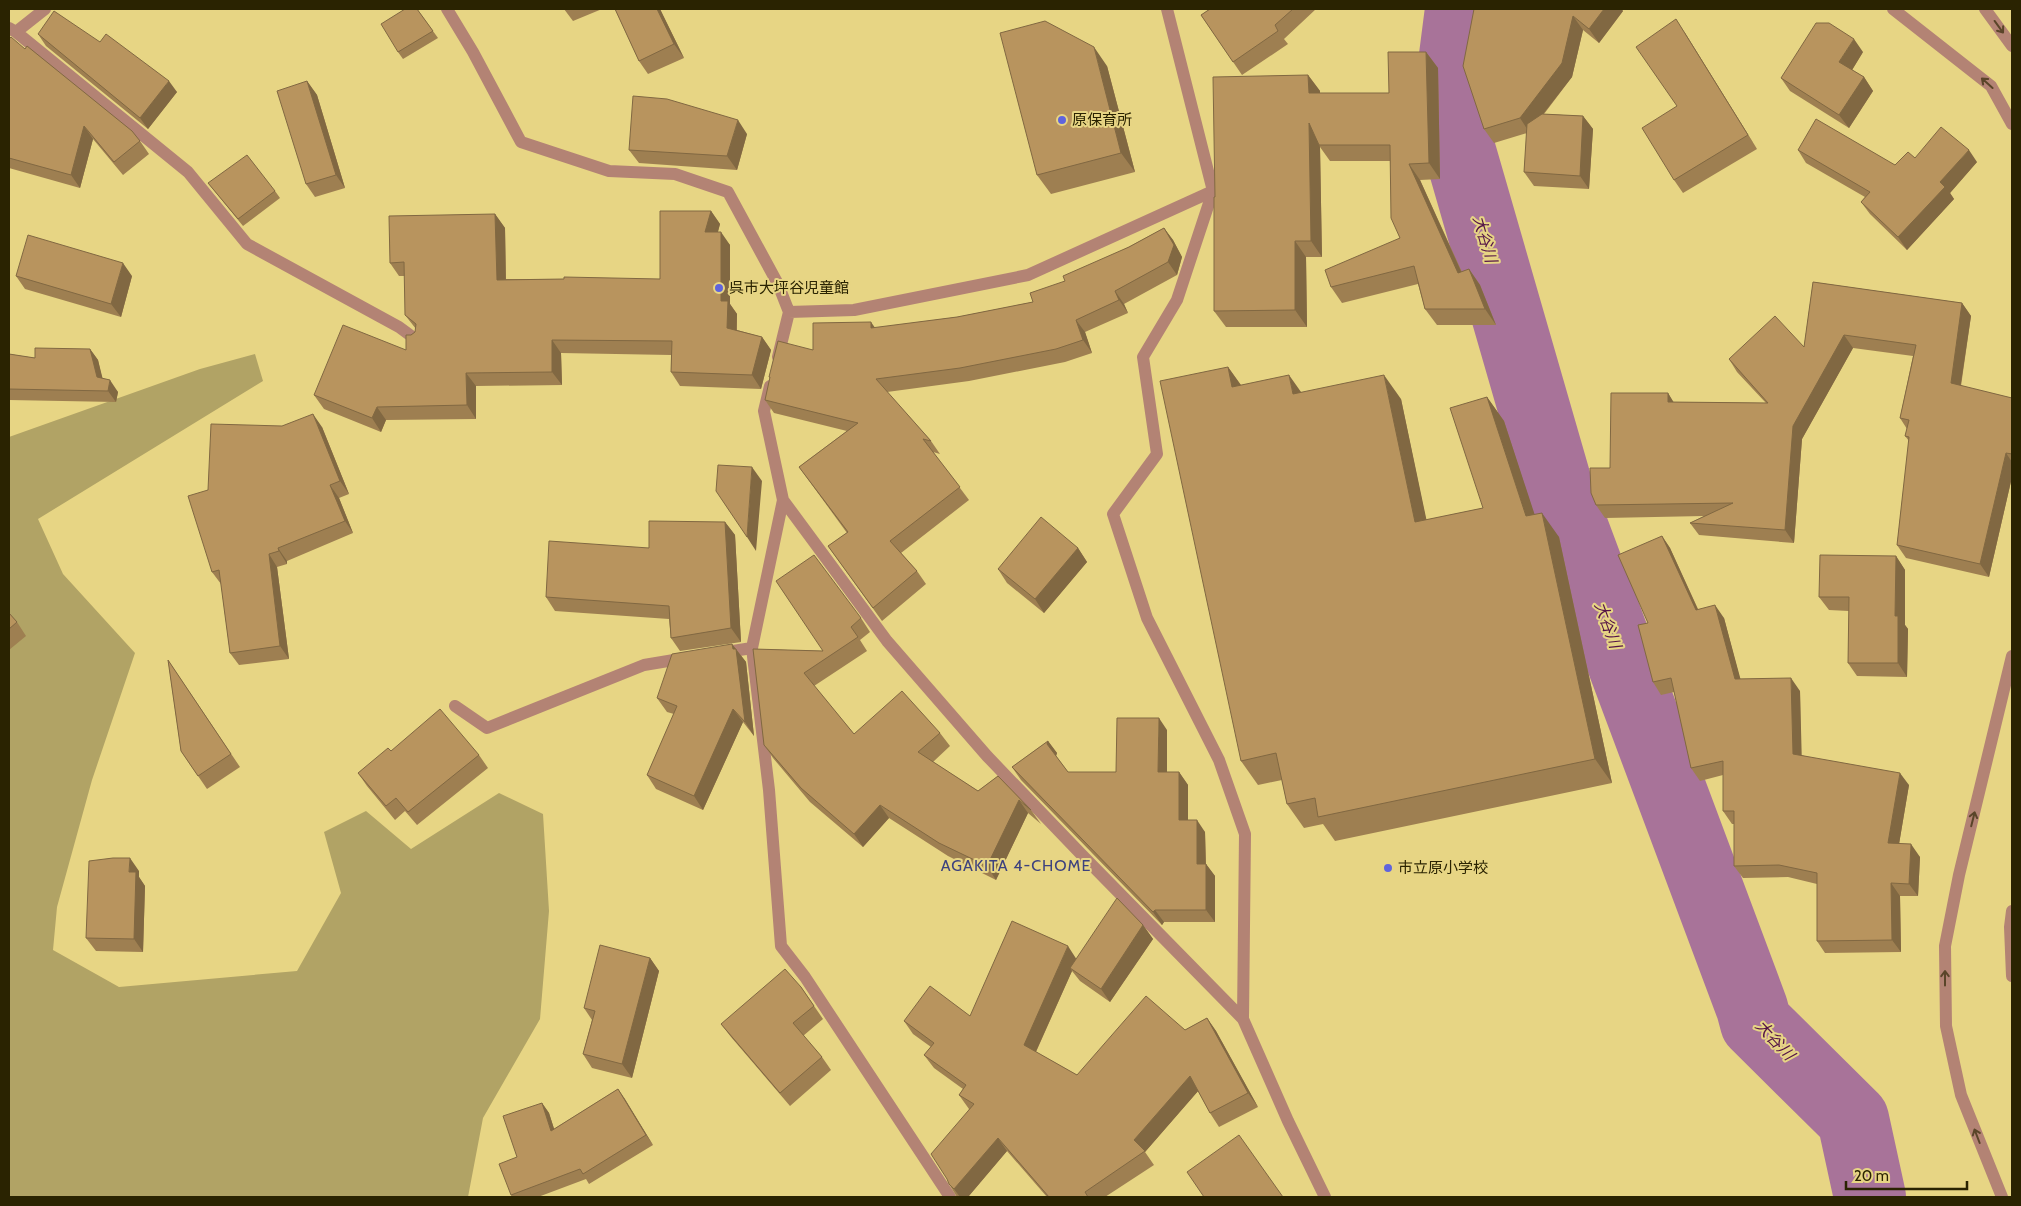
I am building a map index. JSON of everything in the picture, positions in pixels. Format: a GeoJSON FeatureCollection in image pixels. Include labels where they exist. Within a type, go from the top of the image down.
{"type":"FeatureCollection","features":[{"type":"Feature","properties":{"kind":"street"},"geometry":{"type":"LineString","coordinates":[[45,9],[12,30],[188,172],[247,244],[399,327],[418,341]]}},
{"type":"Feature","properties":{"kind":"street"},"geometry":{"type":"LineString","coordinates":[[447,9],[521,142],[609,171],[675,174],[728,192],[778,284],[789,312],[764,411],[783,500],[752,648],[768,790],[781,946],[805,977],[950,1197]]}},
{"type":"Feature","properties":{"kind":"street"},"geometry":{"type":"LineString","coordinates":[[1167,9],[1213,191],[1178,300],[1143,357],[1157,454],[1113,514],[1147,618],[1220,760],[1245,834],[1243,1019]]}},
{"type":"Feature","properties":{"kind":"street"},"geometry":{"type":"LineString","coordinates":[[1893,9],[1992,86],[2012,124]]}},
{"type":"Feature","properties":{"kind":"street"},"geometry":{"type":"LineString","coordinates":[[1985,9],[2012,46]]}},
{"type":"Feature","properties":{"kind":"street"},"geometry":{"type":"LineString","coordinates":[[789,312],[854,310],[1028,275],[1213,191]]}},
{"type":"Feature","properties":{"kind":"street"},"geometry":{"type":"LineString","coordinates":[[783,500],[887,641],[987,756],[1243,1019],[1288,1122],[1325,1197]]}},
{"type":"Feature","properties":{"kind":"street"},"geometry":{"type":"LineString","coordinates":[[455,706],[487,728],[644,665],[752,648]]}},
{"type":"Feature","properties":{"kind":"street"},"geometry":{"type":"LineString","coordinates":[[2002,1197],[1959,1086],[1946,1026],[1945,946],[1959,875],[2012,656]]}},
{"type":"Feature","properties":{"kind":"street"},"geometry":{"type":"LineString","coordinates":[[2012,910],[2010,927],[2012,976]]}},
{"type":"Feature","properties":{"kind":"shaded area"},"geometry":{"type":"Polygon","coordinates":[[[255,354],[263,381],[38,519],[63,574],[135,653],[92,780],[57,907],[53,950],[119,987],[297,971],[341,893],[324,832],[366,811],[411,849],[499,793],[543,814],[549,911],[540,1019],[483,1118],[468,1197],[9,1197],[9,437],[200,369],[255,354]]]}},
{"type":"Feature","properties":{"kind":"building"},"geometry":{"type":"Polygon","coordinates":[[[405,9],[417,9],[433,31],[398,52],[381,24],[405,9]]]}},
{"type":"Feature","properties":{"kind":"building"},"geometry":{"type":"Polygon","coordinates":[[[615,9],[657,9],[674,44],[639,61],[615,9]]]}},
{"type":"Feature","properties":{"kind":"building"},"geometry":{"type":"Polygon","coordinates":[[[1210,9],[1293,9],[1275,25],[1278,31],[1233,62],[1201,15],[1210,9]]]}},
{"type":"Feature","properties":{"kind":"building"},"geometry":{"type":"Polygon","coordinates":[[[1474,9],[1604,9],[1589,29],[1573,16],[1562,63],[1520,118],[1484,129],[1463,66],[1474,9]]]}},
{"type":"Feature","properties":{"kind":"building"},"geometry":{"type":"Polygon","coordinates":[[[54,11],[100,42],[106,34],[169,81],[140,118],[38,34],[54,11]]]}},
{"type":"Feature","properties":{"kind":"building"},"geometry":{"type":"Polygon","coordinates":[[[1676,19],[1748,135],[1674,180],[1642,128],[1677,106],[1636,47],[1676,19]]]}},
{"type":"Feature","properties":{"kind":"building"},"geometry":{"type":"Polygon","coordinates":[[[1045,21],[1094,47],[1121,153],[1037,175],[1000,33],[1045,21]]]}},
{"type":"Feature","properties":{"kind":"building"},"geometry":{"type":"Polygon","coordinates":[[[1816,23],[1829,23],[1854,39],[1839,62],[1864,77],[1839,115],[1781,78],[1816,23]]]}},
{"type":"Feature","properties":{"kind":"building"},"geometry":{"type":"Polygon","coordinates":[[[11,37],[25,49],[27,46],[132,131],[140,141],[114,162],[84,126],[71,175],[9,158],[9,39],[11,37]]]}},
{"type":"Feature","properties":{"kind":"building"},"geometry":{"type":"Polygon","coordinates":[[[1388,52],[1426,52],[1429,163],[1409,164],[1458,273],[1469,269],[1485,309],[1425,309],[1414,266],[1331,287],[1325,270],[1400,238],[1391,218],[1390,145],[1319,145],[1309,123],[1311,241],[1295,241],[1295,310],[1214,311],[1213,77],[1308,75],[1309,93],[1389,93],[1388,52]]]}},
{"type":"Feature","properties":{"kind":"building"},"geometry":{"type":"Polygon","coordinates":[[[307,81],[336,175],[306,184],[277,91],[307,81]]]}},
{"type":"Feature","properties":{"kind":"building"},"geometry":{"type":"Polygon","coordinates":[[[633,96],[667,99],[738,120],[727,156],[629,150],[633,96]]]}},
{"type":"Feature","properties":{"kind":"building"},"geometry":{"type":"Polygon","coordinates":[[[1542,114],[1583,116],[1580,176],[1524,172],[1527,124],[1542,114]]]}},
{"type":"Feature","properties":{"kind":"building"},"geometry":{"type":"Polygon","coordinates":[[[1816,119],[1895,165],[1908,152],[1915,158],[1941,127],[1969,150],[1940,182],[1945,187],[1898,237],[1861,202],[1870,192],[1798,150],[1816,119]]]}},
{"type":"Feature","properties":{"kind":"building"},"geometry":{"type":"Polygon","coordinates":[[[247,155],[275,191],[238,219],[208,183],[247,155]]]}},
{"type":"Feature","properties":{"kind":"building"},"geometry":{"type":"Polygon","coordinates":[[[660,211],[711,211],[705,232],[721,232],[721,301],[728,301],[727,328],[762,337],[752,375],[671,372],[672,341],[552,340],[552,372],[466,373],[467,405],[377,407],[372,418],[314,395],[343,325],[406,350],[406,335],[411,335],[415,332],[416,324],[405,315],[404,262],[390,263],[389,216],[495,214],[497,280],[564,279],[564,277],[660,279],[660,211]]]}},
{"type":"Feature","properties":{"kind":"building"},"geometry":{"type":"Polygon","coordinates":[[[1164,228],[1174,245],[1168,262],[1115,291],[1119,300],[1076,320],[1083,340],[1056,349],[960,368],[876,379],[931,441],[923,439],[960,487],[890,541],[917,571],[873,608],[828,546],[848,532],[799,467],[858,423],[765,400],[778,341],[813,350],[813,323],[871,322],[871,328],[957,317],[1033,302],[1030,293],[1065,281],[1063,276],[1129,247],[1164,228]]]}},
{"type":"Feature","properties":{"kind":"building"},"geometry":{"type":"Polygon","coordinates":[[[28,235],[123,263],[111,304],[16,276],[28,235]]]}},
{"type":"Feature","properties":{"kind":"building"},"geometry":{"type":"Polygon","coordinates":[[[1813,282],[1962,303],[1951,383],[2012,398],[2012,454],[2006,453],[1980,564],[1897,545],[1909,437],[1905,436],[1909,420],[1900,418],[1916,345],[1844,335],[1793,426],[1785,530],[1690,523],[1733,503],[1596,505],[1591,493],[1590,468],[1610,468],[1611,393],[1668,393],[1668,402],[1768,403],[1729,359],[1775,316],[1804,347],[1813,282]]]}},
{"type":"Feature","properties":{"kind":"building"},"geometry":{"type":"Polygon","coordinates":[[[35,348],[90,349],[97,377],[110,380],[108,391],[9,389],[9,354],[35,358],[35,348]]]}},
{"type":"Feature","properties":{"kind":"building"},"geometry":{"type":"Polygon","coordinates":[[[1228,367],[1232,387],[1289,375],[1293,394],[1384,375],[1415,522],[1483,508],[1450,408],[1487,397],[1526,516],[1542,513],[1595,759],[1318,817],[1315,798],[1287,804],[1276,753],[1241,761],[1160,381],[1228,367]]]}},
{"type":"Feature","properties":{"kind":"building"},"geometry":{"type":"Polygon","coordinates":[[[313,414],[340,481],[330,485],[345,521],[278,548],[279,551],[269,554],[280,646],[230,653],[219,570],[212,572],[188,496],[208,490],[211,424],[282,426],[313,414]]]}},
{"type":"Feature","properties":{"kind":"building"},"geometry":{"type":"Polygon","coordinates":[[[718,465],[752,467],[747,537],[716,491],[718,465]]]}},
{"type":"Feature","properties":{"kind":"building"},"geometry":{"type":"Polygon","coordinates":[[[1041,517],[1078,548],[1035,599],[998,569],[1041,517]]]}},
{"type":"Feature","properties":{"kind":"building"},"geometry":{"type":"Polygon","coordinates":[[[649,521],[725,522],[731,628],[671,638],[669,606],[546,597],[549,541],[649,548],[649,521]]]}},
{"type":"Feature","properties":{"kind":"building"},"geometry":{"type":"Polygon","coordinates":[[[1662,536],[1696,610],[1715,605],[1735,679],[1791,678],[1793,754],[1900,773],[1888,843],[1911,844],[1909,884],[1891,883],[1892,940],[1817,941],[1817,873],[1779,865],[1734,866],[1734,811],[1723,811],[1723,761],[1691,768],[1671,678],[1653,682],[1638,625],[1648,623],[1618,555],[1662,536]]]}},
{"type":"Feature","properties":{"kind":"building"},"geometry":{"type":"Polygon","coordinates":[[[814,555],[861,618],[851,627],[858,637],[804,673],[854,734],[902,691],[940,733],[918,752],[978,791],[998,776],[1031,810],[1019,800],[987,866],[939,843],[880,805],[854,834],[801,788],[764,745],[753,649],[823,651],[776,581],[814,555]]]}},
{"type":"Feature","properties":{"kind":"building"},"geometry":{"type":"Polygon","coordinates":[[[1820,555],[1896,556],[1895,616],[1898,616],[1898,663],[1848,663],[1849,597],[1819,597],[1820,555]]]}},
{"type":"Feature","properties":{"kind":"building"},"geometry":{"type":"Polygon","coordinates":[[[9,613],[17,622],[9,629],[9,613]]]}},
{"type":"Feature","properties":{"kind":"building"},"geometry":{"type":"Polygon","coordinates":[[[732,644],[733,649],[736,649],[745,722],[733,709],[694,796],[647,775],[677,706],[657,698],[672,654],[732,644]]]}},
{"type":"Feature","properties":{"kind":"building"},"geometry":{"type":"Polygon","coordinates":[[[168,660],[231,754],[198,776],[181,751],[168,660]]]}},
{"type":"Feature","properties":{"kind":"building"},"geometry":{"type":"Polygon","coordinates":[[[440,709],[479,755],[408,812],[396,798],[386,806],[358,773],[388,748],[391,751],[440,709]]]}},
{"type":"Feature","properties":{"kind":"building"},"geometry":{"type":"Polygon","coordinates":[[[1117,718],[1159,718],[1158,772],[1179,772],[1179,820],[1197,820],[1197,864],[1206,864],[1206,910],[1155,910],[1153,912],[1012,767],[1048,741],[1047,744],[1068,772],[1116,772],[1117,718]]]}},
{"type":"Feature","properties":{"kind":"building"},"geometry":{"type":"Polygon","coordinates":[[[130,858],[129,872],[136,872],[134,939],[86,938],[89,861],[130,858]]]}},
{"type":"Feature","properties":{"kind":"building"},"geometry":{"type":"Polygon","coordinates":[[[1117,898],[1143,925],[1101,989],[1070,968],[1117,898]]]}},
{"type":"Feature","properties":{"kind":"building"},"geometry":{"type":"Polygon","coordinates":[[[1012,921],[1068,946],[1024,1045],[1077,1075],[1146,996],[1185,1030],[1207,1018],[1248,1093],[1210,1113],[1190,1076],[1134,1140],[1145,1151],[1085,1192],[1088,1197],[1049,1197],[998,1138],[954,1189],[931,1154],[974,1104],[959,1095],[966,1085],[924,1055],[934,1043],[904,1021],[930,986],[970,1016],[1012,921]]]}},
{"type":"Feature","properties":{"kind":"building"},"geometry":{"type":"Polygon","coordinates":[[[600,945],[650,958],[622,1064],[583,1054],[595,1011],[584,1008],[600,945]]]}},
{"type":"Feature","properties":{"kind":"building"},"geometry":{"type":"Polygon","coordinates":[[[785,969],[814,1006],[793,1023],[822,1057],[780,1093],[721,1024],[785,969]]]}},
{"type":"Feature","properties":{"kind":"building"},"geometry":{"type":"Polygon","coordinates":[[[618,1089],[646,1135],[583,1174],[580,1169],[511,1195],[499,1164],[517,1157],[503,1116],[542,1103],[551,1131],[618,1089]]]}},
{"type":"Feature","properties":{"kind":"building"},"geometry":{"type":"Polygon","coordinates":[[[1239,1135],[1283,1197],[1204,1197],[1187,1172],[1239,1135]]]}},
{"type":"Feature","properties":{"kind":"waterway","name":"大谷川"},"geometry":{"type":"LineString","coordinates":[[1461,9],[1448,110],[1556,484],[1756,1023],[1853,1119],[1870,1197]]}},
{"type":"Feature","properties":{"kind":"place","name":"原保育所"},"geometry":{"type":"Point","coordinates":[1062,120]}},
{"type":"Feature","properties":{"kind":"place","name":"呉市大坪谷児童館"},"geometry":{"type":"Point","coordinates":[719,288]}},
{"type":"Feature","properties":{"kind":"place","name":"市立原小学校"},"geometry":{"type":"Point","coordinates":[1388,868]}},
{"type":"Feature","properties":{"kind":"district","name":"AGAKITA 4-CHOME"},"geometry":{"type":"Point","coordinates":[1016,865]}}]}
